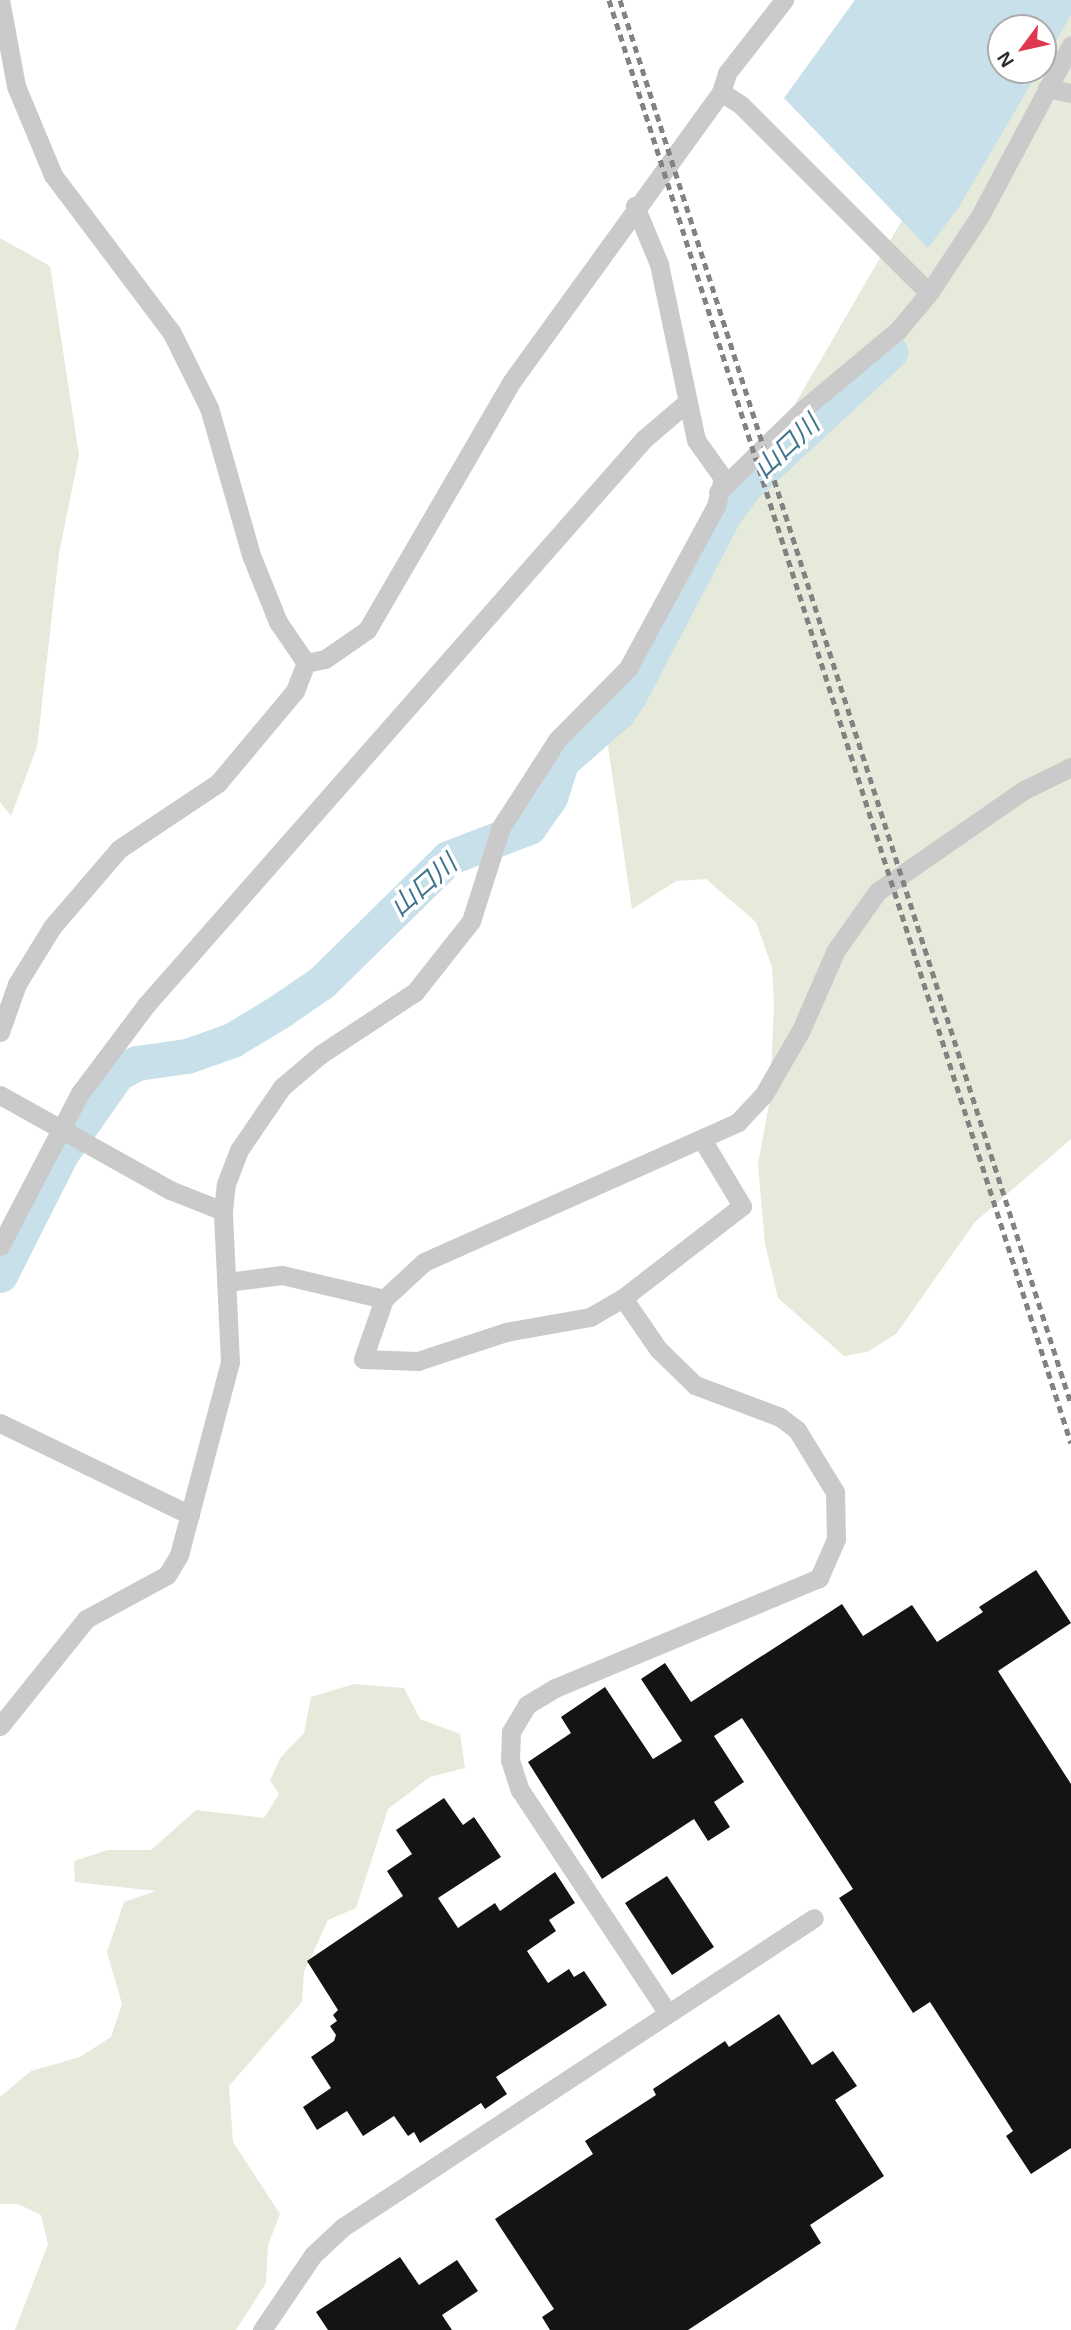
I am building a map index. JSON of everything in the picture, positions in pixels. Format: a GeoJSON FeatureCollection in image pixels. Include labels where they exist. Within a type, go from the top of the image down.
{"type":"FeatureCollection","features":[{"type":"Feature","properties":{"kind":"street"},"geometry":{"type":"LineString","coordinates":[[0,0],[16,86],[53,175],[172,333],[209,408],[251,555],[273,611],[306,663]]}},
{"type":"Feature","properties":{"kind":"street"},"geometry":{"type":"LineString","coordinates":[[306,663],[325,659],[367,630],[512,381],[635,206],[722,92],[727,73],[784,0]]}},
{"type":"Feature","properties":{"kind":"street"},"geometry":{"type":"LineString","coordinates":[[715,496],[739,467],[898,330],[929,293],[981,214],[1071,45]]}},
{"type":"Feature","properties":{"kind":"street"},"geometry":{"type":"LineString","coordinates":[[1046,88],[1071,93]]}},
{"type":"Feature","properties":{"kind":"street"},"geometry":{"type":"LineString","coordinates":[[722,92],[741,106],[929,293]]}},
{"type":"Feature","properties":{"kind":"street"},"geometry":{"type":"LineString","coordinates":[[0,1726],[86,1619],[167,1575],[179,1555],[230,1362],[223,1212],[226,1184],[239,1150],[282,1087],[321,1054],[415,992],[471,921],[502,827],[557,740],[628,668],[716,506],[715,496],[723,478],[696,439],[686,403],[659,264],[635,206]]}},
{"type":"Feature","properties":{"kind":"street"},"geometry":{"type":"LineString","coordinates":[[0,1246],[80,1093],[145,1005],[644,439],[686,403]]}},
{"type":"Feature","properties":{"kind":"street"},"geometry":{"type":"LineString","coordinates":[[0,1032],[17,984],[52,927],[119,849],[218,783],[295,691],[306,663]]}},
{"type":"Feature","properties":{"kind":"street"},"geometry":{"type":"LineString","coordinates":[[703,1141],[742,1206],[623,1298],[590,1317],[506,1332],[418,1361],[363,1359],[384,1299],[424,1262],[703,1141],[738,1122],[764,1094],[801,1030],[836,950],[878,891],[1024,790],[1071,767]]}},
{"type":"Feature","properties":{"kind":"street"},"geometry":{"type":"LineString","coordinates":[[0,1096],[170,1190],[223,1212]]}},
{"type":"Feature","properties":{"kind":"street"},"geometry":{"type":"LineString","coordinates":[[227,1282],[282,1275],[384,1299]]}},
{"type":"Feature","properties":{"kind":"street"},"geometry":{"type":"LineString","coordinates":[[623,1298],[658,1349],[695,1385],[780,1417],[797,1430],[835,1492],[836,1539],[819,1578],[666,1642],[527,1705],[511,1732],[510,1760],[520,1790],[667,2012]]}},
{"type":"Feature","properties":{"kind":"street"},"geometry":{"type":"LineString","coordinates":[[0,1423],[190,1515]]}},
{"type":"Feature","properties":{"kind":"street"},"geometry":{"type":"LineString","coordinates":[[262,2330],[313,2255],[343,2227],[814,1918]]}},
{"type":"Feature","properties":{"kind":"shaded area"},"geometry":{"type":"Polygon","coordinates":[[[1071,0],[1071,1139],[975,1222],[896,1334],[867,1352],[844,1356],[778,1298],[765,1244],[758,1164],[770,1099],[774,1004],[772,967],[756,922],[706,879],[676,881],[632,909],[608,746],[770,447],[908,210],[992,84],[1057,84],[1057,14],[1071,0]]]}},
{"type":"Feature","properties":{"kind":"shaded area"},"geometry":{"type":"Polygon","coordinates":[[[0,238],[50,266],[79,455],[59,553],[37,747],[11,816],[0,802],[0,238]]]}},
{"type":"Feature","properties":{"kind":"shaded area"},"geometry":{"type":"Polygon","coordinates":[[[354,1684],[404,1688],[420,1719],[460,1734],[465,1768],[430,1777],[388,1809],[356,1908],[328,1920],[304,1972],[302,2002],[229,2086],[233,2142],[280,2214],[268,2245],[266,2283],[236,2330],[15,2330],[48,2244],[41,2215],[18,2204],[0,2204],[0,2097],[31,2071],[80,2057],[111,2037],[122,2004],[107,1952],[124,1902],[156,1891],[75,1882],[74,1861],[108,1850],[151,1850],[196,1810],[264,1818],[279,1794],[270,1780],[281,1757],[304,1733],[311,1697],[354,1684]]]}},
{"type":"Feature","properties":{"kind":"water"},"geometry":{"type":"Polygon","coordinates":[[[855,0],[1071,0],[1071,15],[1057,39],[1057,14],[987,14],[987,84],[1031,84],[959,207],[928,248],[784,98],[855,0]]]}},
{"type":"Feature","properties":{"kind":"building"},"geometry":{"type":"Polygon","coordinates":[[[1036,1570],[1071,1623],[998,1671],[1071,1784],[1071,2148],[1031,2174],[1006,2136],[1013,2131],[930,2002],[913,2013],[839,1898],[853,1889],[742,1718],[714,1736],[744,1782],[714,1802],[730,1827],[708,1841],[694,1819],[602,1879],[528,1762],[571,1733],[561,1717],[605,1687],[653,1759],[682,1741],[641,1679],[665,1663],[691,1702],[842,1604],[863,1636],[912,1605],[937,1642],[983,1612],[979,1607],[1036,1570]]]}},
{"type":"Feature","properties":{"kind":"building"},"geometry":{"type":"Polygon","coordinates":[[[444,1798],[463,1825],[474,1817],[501,1857],[438,1898],[458,1928],[495,1903],[500,1911],[555,1872],[575,1903],[549,1920],[556,1931],[527,1951],[548,1983],[569,1969],[574,1977],[584,1971],[607,2005],[496,2077],[507,2094],[485,2109],[481,2103],[420,2143],[414,2132],[408,2136],[394,2116],[363,2136],[347,2111],[317,2130],[303,2107],[331,2088],[311,2057],[334,2041],[336,2035],[330,2026],[337,2021],[333,2015],[338,2010],[307,1961],[403,1896],[387,1871],[412,1854],[396,1830],[444,1798]]]}},
{"type":"Feature","properties":{"kind":"building"},"geometry":{"type":"Polygon","coordinates":[[[667,1876],[714,1947],[672,1975],[625,1903],[667,1876]]]}},
{"type":"Feature","properties":{"kind":"building"},"geometry":{"type":"Polygon","coordinates":[[[779,2014],[812,2065],[833,2051],[857,2086],[835,2100],[884,2176],[810,2225],[821,2243],[688,2330],[550,2330],[542,2317],[554,2309],[495,2219],[593,2154],[585,2141],[656,2095],[653,2089],[725,2041],[729,2047],[779,2014]]]}},
{"type":"Feature","properties":{"kind":"building"},"geometry":{"type":"Polygon","coordinates":[[[400,2257],[419,2285],[457,2260],[478,2291],[442,2315],[452,2330],[328,2330],[316,2312],[400,2257]]]}},
{"type":"Feature","properties":{"kind":"waterway","name":"山口川"},"geometry":{"type":"LineString","coordinates":[[0,1275],[61,1154],[117,1074],[137,1063],[187,1056],[232,1040],[322,982],[448,858],[529,827],[550,797],[562,761],[618,712],[630,694],[724,514],[747,484],[890,352]]}},
{"type":"Feature","properties":{"kind":"railway"},"geometry":{"type":"LineString","coordinates":[[609,0],[1071,1443]]}},
{"type":"Feature","properties":{"kind":"railway"},"geometry":{"type":"LineString","coordinates":[[620,0],[1071,1404]]}}]}
